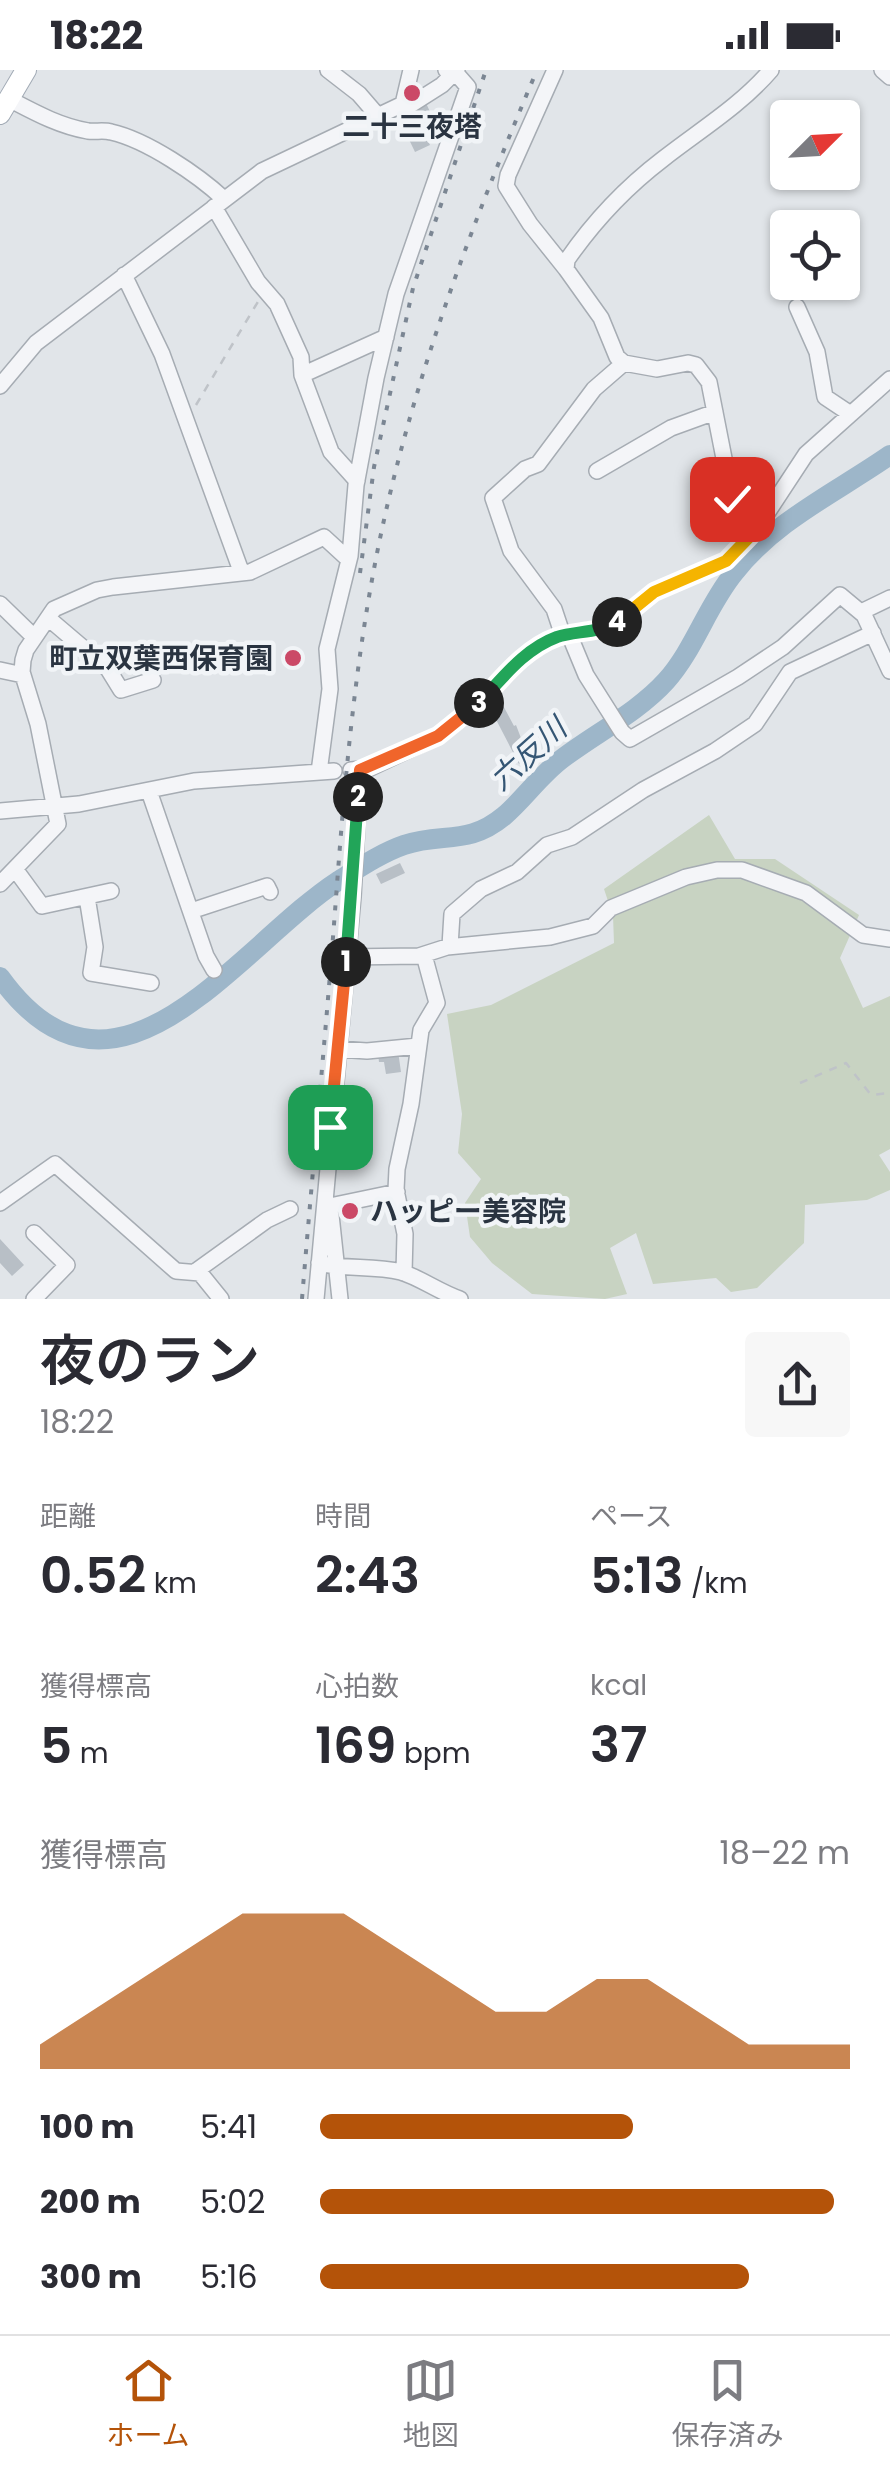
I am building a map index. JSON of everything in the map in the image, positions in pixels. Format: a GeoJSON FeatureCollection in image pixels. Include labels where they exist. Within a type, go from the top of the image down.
{"type":"FeatureCollection","features":[{"type":"Feature","properties":{"kind":"main road"},"geometry":{"type":"LineString","coordinates":[[4,106],[26,70]]}},
{"type":"Feature","properties":{"kind":"street"},"geometry":{"type":"LineString","coordinates":[[328,70],[359,94],[378,116]]}},
{"type":"Feature","properties":{"kind":"street"},"geometry":{"type":"LineString","coordinates":[[403,104],[412,70]]}},
{"type":"Feature","properties":{"kind":"street"},"geometry":{"type":"LineString","coordinates":[[556,70],[506,186],[601,318],[617,357],[624,363],[657,369],[688,362],[696,365],[709,382],[732,499],[737,513],[753,533]]}},
{"type":"Feature","properties":{"kind":"street"},"geometry":{"type":"LineString","coordinates":[[566,269],[567,260],[584,235],[614,201],[738,103],[771,70]]}},
{"type":"Feature","properties":{"kind":"street"},"geometry":{"type":"LineString","coordinates":[[882,70],[890,77]]}},
{"type":"Feature","properties":{"kind":"street"},"geometry":{"type":"LineString","coordinates":[[0,386],[36,343],[262,171],[403,104],[408,106],[429,95],[453,71],[468,87],[402,278],[386,337],[357,481],[349,560],[327,649],[355,855],[316,1299]]}},
{"type":"Feature","properties":{"kind":"street"},"geometry":{"type":"LineString","coordinates":[[4,106],[89,131],[110,131],[188,169],[219,203],[276,304],[301,356],[302,375],[330,452],[357,481]]}},
{"type":"Feature","properties":{"kind":"street"},"geometry":{"type":"LineString","coordinates":[[124,275],[162,354],[241,571]]}},
{"type":"Feature","properties":{"kind":"street"},"geometry":{"type":"LineString","coordinates":[[797,307],[817,352],[825,397],[850,413]]}},
{"type":"Feature","properties":{"kind":"street"},"geometry":{"type":"LineString","coordinates":[[302,375],[386,337]]}},
{"type":"Feature","properties":{"kind":"street"},"geometry":{"type":"LineString","coordinates":[[624,363],[594,389],[538,464],[525,469],[493,498],[511,551],[554,609],[586,675],[622,732],[630,739],[738,678],[783,647],[840,595],[861,612],[890,671]]}},
{"type":"Feature","properties":{"kind":"street"},"geometry":{"type":"LineString","coordinates":[[0,810],[56,806],[194,781],[341,770],[438,736],[472,710],[522,658],[541,645],[566,635],[610,626],[654,592],[726,561],[753,533],[806,454],[890,379]]}},
{"type":"Feature","properties":{"kind":"street"},"geometry":{"type":"LineString","coordinates":[[597,471],[671,428],[714,412]]}},
{"type":"Feature","properties":{"kind":"street"},"geometry":{"type":"LineString","coordinates":[[0,884],[58,824],[22,660],[54,609],[97,590],[250,572],[324,537],[349,560]]}},
{"type":"Feature","properties":{"kind":"street"},"geometry":{"type":"LineString","coordinates":[[861,612],[890,598]]}},
{"type":"Feature","properties":{"kind":"street"},"geometry":{"type":"LineString","coordinates":[[0,604],[34,637]]}},
{"type":"Feature","properties":{"kind":"street"},"geometry":{"type":"LineString","coordinates":[[48,618],[108,669],[121,690],[153,680]]}},
{"type":"Feature","properties":{"kind":"street"},"geometry":{"type":"LineString","coordinates":[[450,946],[452,914],[481,889],[518,872],[547,844],[572,837],[755,724],[790,672],[873,633]]}},
{"type":"Feature","properties":{"kind":"street"},"geometry":{"type":"LineString","coordinates":[[0,670],[23,675]]}},
{"type":"Feature","properties":{"kind":"street"},"geometry":{"type":"LineString","coordinates":[[149,791],[214,970]]}},
{"type":"Feature","properties":{"kind":"street"},"geometry":{"type":"LineString","coordinates":[[15,869],[42,906],[111,891]]}},
{"type":"Feature","properties":{"kind":"street"},"geometry":{"type":"LineString","coordinates":[[346,956],[424,954],[450,946],[550,936],[593,926],[611,908],[624,902],[686,877],[717,870],[742,870],[806,892],[864,935],[890,939]]}},
{"type":"Feature","properties":{"kind":"street"},"geometry":{"type":"LineString","coordinates":[[191,911],[266,886],[270,892]]}},
{"type":"Feature","properties":{"kind":"street"},"geometry":{"type":"LineString","coordinates":[[88,897],[96,947],[91,973],[150,982]]}},
{"type":"Feature","properties":{"kind":"street"},"geometry":{"type":"LineString","coordinates":[[404,1273],[406,1234],[397,1192],[398,1169],[421,1030],[437,1003],[424,954]]}},
{"type":"Feature","properties":{"kind":"street"},"geometry":{"type":"LineString","coordinates":[[338,1049],[367,1051],[418,1046]]}},
{"type":"Feature","properties":{"kind":"street"},"geometry":{"type":"LineString","coordinates":[[0,1203],[54,1164],[176,1271],[196,1271],[267,1220],[290,1209]]}},
{"type":"Feature","properties":{"kind":"street"},"geometry":{"type":"LineString","coordinates":[[324,1206],[397,1192]]}},
{"type":"Feature","properties":{"kind":"street"},"geometry":{"type":"LineString","coordinates":[[324,1206],[331,1214],[340,1268],[340,1299]]}},
{"type":"Feature","properties":{"kind":"street"},"geometry":{"type":"LineString","coordinates":[[34,1233],[67,1266],[34,1299]]}},
{"type":"Feature","properties":{"kind":"street"},"geometry":{"type":"LineString","coordinates":[[319,1263],[404,1273],[434,1291],[460,1299]]}},
{"type":"Feature","properties":{"kind":"street"},"geometry":{"type":"LineString","coordinates":[[196,1271],[221,1299]]}},
{"type":"Feature","properties":{"kind":"path"},"geometry":{"type":"LineString","coordinates":[[184,410],[197,405],[265,290]]}},
{"type":"Feature","properties":{"kind":"path"},"geometry":{"type":"LineString","coordinates":[[800,1083],[846,1062],[871,1095],[890,1093]]}},
{"type":"Feature","properties":{"kind":"green space"},"geometry":{"type":"Polygon","coordinates":[[[709,815],[735,859],[775,859],[859,915],[840,958],[863,1008],[890,996],[890,1149],[879,1155],[890,1172],[890,1190],[867,1200],[805,1205],[804,1243],[757,1288],[731,1292],[716,1278],[653,1284],[636,1233],[610,1248],[627,1294],[605,1299],[532,1294],[492,1263],[470,1237],[465,1203],[481,1179],[458,1153],[462,1114],[447,1014],[491,1005],[614,943],[613,916],[604,889],[709,815]]]}},
{"type":"Feature","properties":{"kind":"building"},"geometry":{"type":"Polygon","coordinates":[[[426,103],[431,114],[407,125],[402,115],[426,103]]]}},
{"type":"Feature","properties":{"kind":"building"},"geometry":{"type":"Polygon","coordinates":[[[419,122],[430,145],[415,152],[404,129],[419,122]]]}},
{"type":"Feature","properties":{"kind":"building"},"geometry":{"type":"Polygon","coordinates":[[[499,698],[524,746],[527,744],[530,750],[531,758],[519,764],[488,704],[499,698]]]}},
{"type":"Feature","properties":{"kind":"building"},"geometry":{"type":"Polygon","coordinates":[[[400,863],[405,873],[381,884],[376,874],[400,863]]]}},
{"type":"Feature","properties":{"kind":"building"},"geometry":{"type":"Polygon","coordinates":[[[398,1051],[401,1072],[386,1074],[378,1054],[398,1051]]]}},
{"type":"Feature","properties":{"kind":"building"},"geometry":{"type":"Polygon","coordinates":[[[345,1103],[359,1103],[360,1132],[346,1132],[345,1103]]]}},
{"type":"Feature","properties":{"kind":"building"},"geometry":{"type":"Polygon","coordinates":[[[0,1239],[24,1265],[12,1276],[0,1263],[0,1239]]]}},
{"type":"Feature","properties":{"kind":"waterway","name":"六反川"},"geometry":{"type":"LineString","coordinates":[[0,977],[43,1022],[87,1039],[131,1034],[174,1014],[217,983],[299,911],[362,866],[404,845],[467,835],[504,816],[555,765],[666,681],[685,656],[724,586],[768,538],[890,455]]}},
{"type":"Feature","properties":{"kind":"railway"},"geometry":{"type":"LineString","coordinates":[[360,573],[374,467],[413,288],[486,70]]}},
{"type":"Feature","properties":{"kind":"railway"},"geometry":{"type":"LineString","coordinates":[[302,1299],[348,760],[373,575],[396,470],[429,354],[469,239],[537,70]]}},
{"type":"Feature","properties":{"kind":"place","name":"二十三夜塔"},"geometry":{"type":"Point","coordinates":[412,93]}},
{"type":"Feature","properties":{"kind":"place","name":"町立双葉西保育園"},"geometry":{"type":"Point","coordinates":[293,658]}},
{"type":"Feature","properties":{"kind":"place","name":"ハッピー美容院"},"geometry":{"type":"Point","coordinates":[350,1211]}},
{"type":"Feature","properties":{"kind":"route"},"geometry":{"type":"LineString","coordinates":[[330,1127],[360,770],[438,736],[472,710],[522,658],[541,645],[558,637],[610,626],[654,592],[726,561],[753,533],[737,513],[732,499]]}}]}
